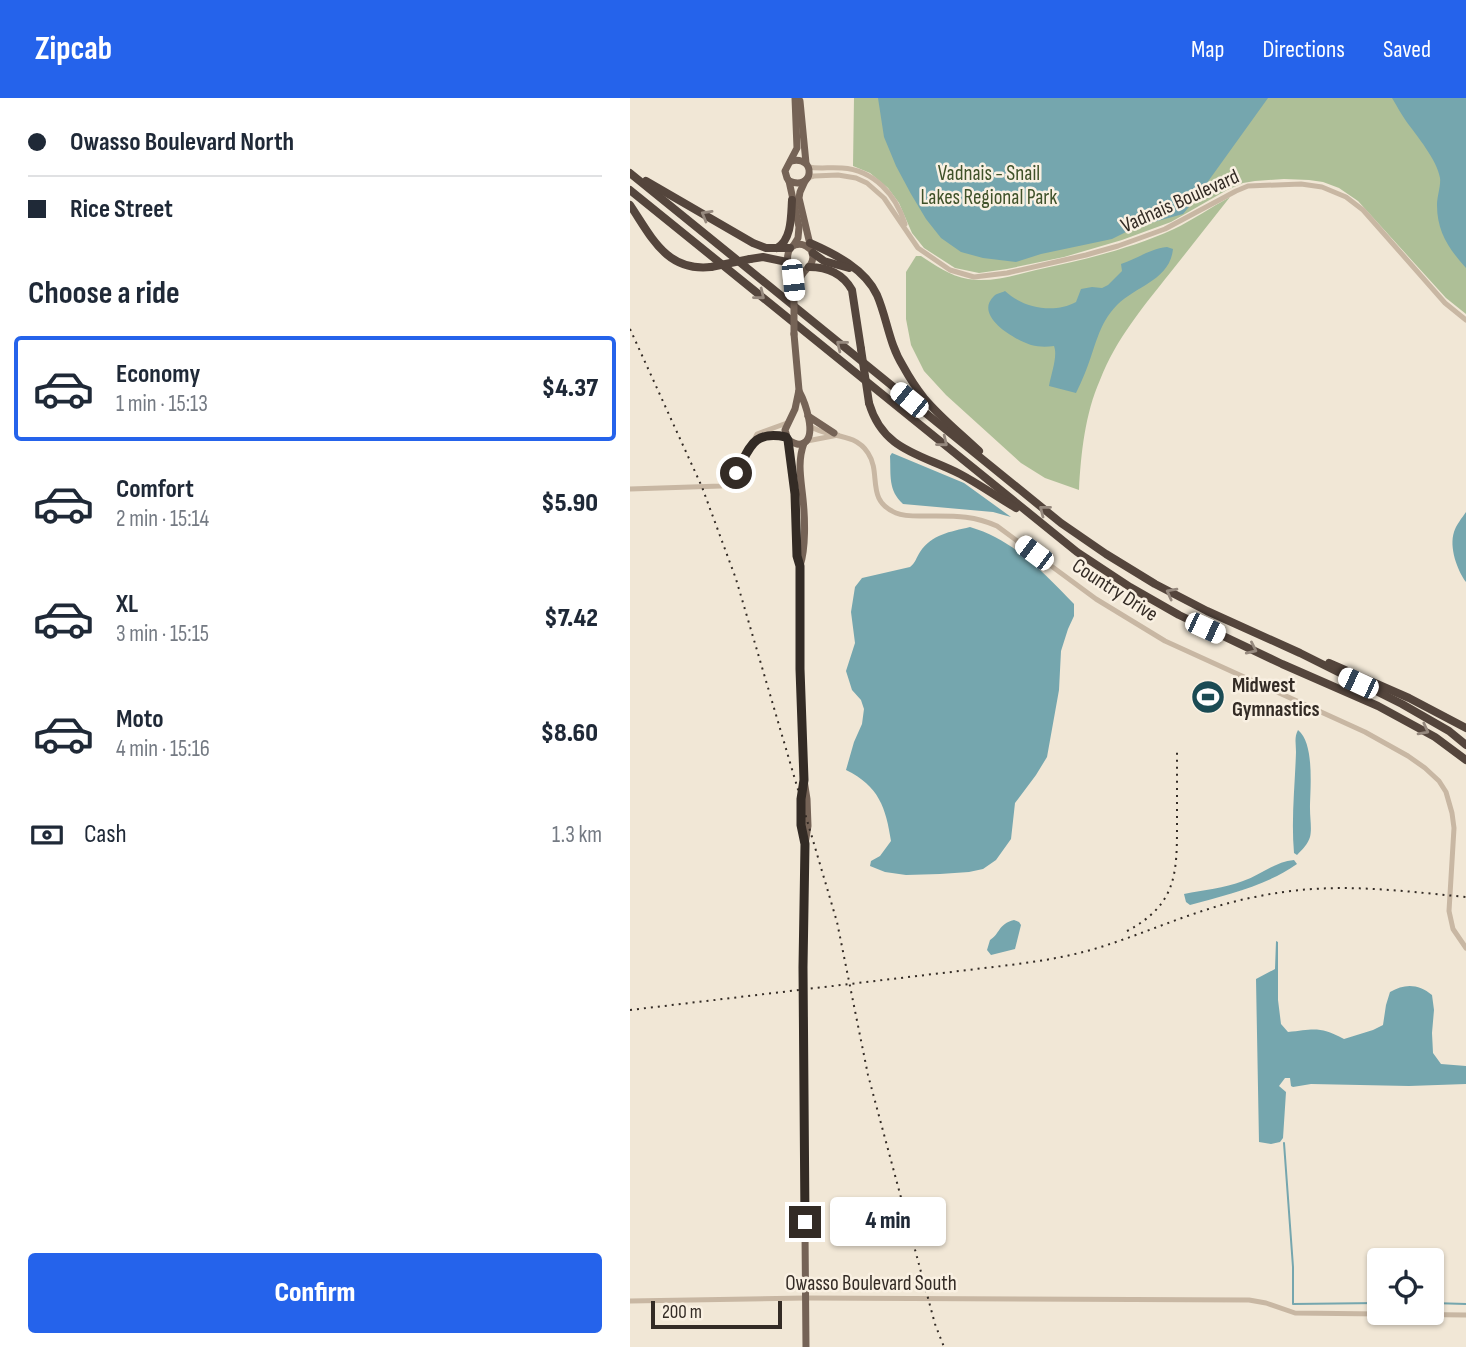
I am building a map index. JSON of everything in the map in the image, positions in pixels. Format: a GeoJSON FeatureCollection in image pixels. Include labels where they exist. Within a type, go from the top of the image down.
{"type":"FeatureCollection","features":[{"type":"Feature","properties":{"kind":"highway"},"geometry":{"type":"LineString","coordinates":[[630,172],[753,243],[766,248],[791,247]]}},
{"type":"Feature","properties":{"kind":"highway"},"geometry":{"type":"LineString","coordinates":[[630,172],[1027,496],[1106,554],[1207,611],[1300,653],[1402,704],[1449,731],[1466,745]]}},
{"type":"Feature","properties":{"kind":"highway"},"geometry":{"type":"LineString","coordinates":[[630,190],[1077,552]]}},
{"type":"Feature","properties":{"kind":"highway"},"geometry":{"type":"LineString","coordinates":[[776,248],[784,242],[792,200]]}},
{"type":"Feature","properties":{"kind":"highway"},"geometry":{"type":"LineString","coordinates":[[630,205],[654,243],[664,253],[684,265],[701,268],[767,257],[788,264]]}},
{"type":"Feature","properties":{"kind":"highway"},"geometry":{"type":"LineString","coordinates":[[811,248],[828,251],[864,276],[877,296],[898,358],[917,389],[934,409],[1027,496]]}},
{"type":"Feature","properties":{"kind":"highway"},"geometry":{"type":"LineString","coordinates":[[807,269],[821,268],[834,273],[852,290],[869,403],[881,431],[896,444],[975,482],[1130,587],[1179,615],[1378,706],[1435,737],[1466,760]]}},
{"type":"Feature","properties":{"kind":"highway"},"geometry":{"type":"LineString","coordinates":[[1300,653],[1409,698],[1466,728]]}},
{"type":"Feature","properties":{"kind":"main road"},"geometry":{"type":"LineString","coordinates":[[798,98],[797,148],[785,171],[799,227],[797,238],[787,253],[794,295],[799,390],[811,434],[805,442],[800,458],[803,505],[803,556],[800,566]]}},
{"type":"Feature","properties":{"kind":"main road"},"geometry":{"type":"LineString","coordinates":[[794,295],[797,284],[813,261],[799,198],[809,171],[798,98]]}},
{"type":"Feature","properties":{"kind":"main road"},"geometry":{"type":"LineString","coordinates":[[791,161],[799,159],[807,165]]}},
{"type":"Feature","properties":{"kind":"main road"},"geometry":{"type":"LineString","coordinates":[[789,181],[797,184],[806,180]]}},
{"type":"Feature","properties":{"kind":"main road"},"geometry":{"type":"LineString","coordinates":[[791,247],[804,245],[811,248]]}},
{"type":"Feature","properties":{"kind":"main road"},"geometry":{"type":"LineString","coordinates":[[788,264],[797,271],[807,269]]}},
{"type":"Feature","properties":{"kind":"main road"},"geometry":{"type":"LineString","coordinates":[[799,390],[795,409],[785,430],[795,494],[797,556],[800,566],[804,780],[801,825],[805,844],[803,1002],[806,1347]]}},
{"type":"Feature","properties":{"kind":"main road"},"geometry":{"type":"LineString","coordinates":[[789,422],[802,418],[836,434]]}},
{"type":"Feature","properties":{"kind":"main road"},"geometry":{"type":"LineString","coordinates":[[787,439],[796,444],[805,442]]}},
{"type":"Feature","properties":{"kind":"street"},"geometry":{"type":"LineString","coordinates":[[807,165],[819,169],[846,168],[860,172],[868,180]]}},
{"type":"Feature","properties":{"kind":"street"},"geometry":{"type":"LineString","coordinates":[[806,180],[814,176],[838,175],[868,180]]}},
{"type":"Feature","properties":{"kind":"street","name":"Vadnais Boulevard"},"geometry":{"type":"LineString","coordinates":[[868,180],[884,198],[918,248],[957,273],[974,277],[992,276],[1110,248],[1166,229],[1248,186],[1312,185],[1339,193],[1363,210],[1436,295],[1466,320]]}},
{"type":"Feature","properties":{"kind":"street"},"geometry":{"type":"LineString","coordinates":[[630,489],[721,486],[733,477],[757,434],[789,422]]}},
{"type":"Feature","properties":{"kind":"street"},"geometry":{"type":"LineString","coordinates":[[805,442],[836,434]]}},
{"type":"Feature","properties":{"kind":"street","name":"Country Drive"},"geometry":{"type":"LineString","coordinates":[[836,434],[859,443],[867,452],[873,466],[877,495],[883,505],[895,512],[908,516],[969,517],[997,526],[1096,599],[1165,641],[1384,741],[1425,768],[1446,792],[1452,813],[1454,828],[1449,911],[1453,929],[1466,948]]}},
{"type":"Feature","properties":{"kind":"street"},"geometry":{"type":"LineString","coordinates":[[753,442],[768,436],[787,439]]}},
{"type":"Feature","properties":{"kind":"street","name":"Owasso Boulevard South"},"geometry":{"type":"LineString","coordinates":[[630,1301],[805,1298],[1249,1300],[1295,1313],[1466,1315]]}},
{"type":"Feature","properties":{"kind":"green space","name":"Vadnais - Snail Lakes Regional Park"},"geometry":{"type":"Polygon","coordinates":[[[854,98],[1466,98],[1466,314],[1446,298],[1358,201],[1339,188],[1309,180],[1284,179],[1243,183],[1171,222],[1064,257],[979,273],[955,268],[924,248],[912,233],[899,203],[888,188],[870,173],[853,166],[854,98]]]}},
{"type":"Feature","properties":{"kind":"green space","name":"Vadnais - Snail Lakes Regional Park"},"geometry":{"type":"Polygon","coordinates":[[[1230,197],[1140,311],[1106,365],[1087,420],[1079,490],[1045,478],[1021,463],[946,395],[924,371],[911,345],[906,319],[906,272],[916,256],[921,256],[961,278],[1002,278],[1089,258],[1157,236],[1230,197]]]}},
{"type":"Feature","properties":{"kind":"water"},"geometry":{"type":"Polygon","coordinates":[[[878,98],[1268,98],[1183,214],[1136,227],[1112,239],[1016,262],[961,252],[941,238],[926,219],[896,166],[884,137],[878,98]]]}},
{"type":"Feature","properties":{"kind":"water"},"geometry":{"type":"Polygon","coordinates":[[[1392,98],[1466,98],[1466,268],[1449,247],[1439,224],[1437,205],[1440,178],[1435,164],[1392,98]]]}},
{"type":"Feature","properties":{"kind":"water"},"geometry":{"type":"Polygon","coordinates":[[[1167,247],[1173,249],[1166,268],[1151,282],[1125,298],[1105,320],[1076,393],[1049,386],[1055,360],[1054,346],[1034,346],[1024,342],[1007,333],[992,319],[989,304],[994,296],[1005,291],[1030,305],[1049,308],[1067,306],[1076,302],[1081,289],[1108,285],[1122,271],[1121,264],[1167,247]]]}},
{"type":"Feature","properties":{"kind":"water"},"geometry":{"type":"Polygon","coordinates":[[[892,453],[964,483],[1011,517],[993,512],[903,504],[891,482],[892,453]]]}},
{"type":"Feature","properties":{"kind":"water"},"geometry":{"type":"Polygon","coordinates":[[[1466,512],[1466,582],[1457,565],[1452,544],[1455,529],[1466,512]]]}},
{"type":"Feature","properties":{"kind":"water"},"geometry":{"type":"Polygon","coordinates":[[[970,527],[1000,540],[1027,558],[1074,604],[1074,616],[1061,651],[1059,690],[1047,757],[1015,803],[1011,839],[996,860],[983,869],[969,872],[906,875],[885,872],[870,866],[871,861],[880,856],[891,841],[883,808],[866,783],[846,770],[862,724],[864,709],[861,700],[852,690],[846,671],[855,643],[851,612],[855,587],[862,578],[910,567],[930,541],[970,527]]]}},
{"type":"Feature","properties":{"kind":"water"},"geometry":{"type":"Polygon","coordinates":[[[1298,730],[1307,745],[1309,756],[1311,834],[1305,847],[1297,855],[1294,853],[1293,828],[1298,730]]]}},
{"type":"Feature","properties":{"kind":"water"},"geometry":{"type":"Polygon","coordinates":[[[1294,860],[1297,864],[1259,884],[1190,905],[1186,902],[1184,894],[1236,883],[1280,863],[1294,860]]]}},
{"type":"Feature","properties":{"kind":"water"},"geometry":{"type":"Polygon","coordinates":[[[1014,920],[1021,925],[1015,949],[991,955],[987,950],[990,940],[1005,924],[1014,920]]]}},
{"type":"Feature","properties":{"kind":"water"},"geometry":{"type":"Polygon","coordinates":[[[1276,941],[1281,1024],[1288,1032],[1317,1030],[1344,1039],[1373,1030],[1383,1025],[1390,992],[1401,987],[1417,987],[1432,995],[1433,1053],[1441,1064],[1466,1066],[1466,1084],[1311,1084],[1293,1087],[1290,1078],[1285,1078],[1279,1086],[1286,1092],[1283,1138],[1280,1142],[1271,1144],[1259,1142],[1256,979],[1275,969],[1276,941]]]}},
{"type":"Feature","properties":{"kind":"waterway"},"geometry":{"type":"LineString","coordinates":[[1284,1143],[1293,1304],[1367,1303]]}},
{"type":"Feature","properties":{"kind":"waterway"},"geometry":{"type":"LineString","coordinates":[[1444,1303],[1466,1304]]}},
{"type":"Feature","properties":{"kind":"railway"},"geometry":{"type":"LineString","coordinates":[[630,329],[702,487],[736,579],[837,922],[868,1075],[935,1324],[944,1347]]}},
{"type":"Feature","properties":{"kind":"railway"},"geometry":{"type":"LineString","coordinates":[[1127,931],[1156,910],[1165,898],[1175,871],[1177,750]]}},
{"type":"Feature","properties":{"kind":"railway"},"geometry":{"type":"LineString","coordinates":[[630,1010],[1057,958],[1104,946],[1216,907],[1283,892],[1360,888],[1466,897]]}},
{"type":"Feature","properties":{"kind":"place","name":"Midwest Gymnastics"},"geometry":{"type":"Point","coordinates":[1208,697]}},
{"type":"Feature","properties":{"kind":"route"},"geometry":{"type":"LineString","coordinates":[[736,473],[753,442],[772,435],[786,437],[795,494],[797,556],[800,566],[804,780],[801,825],[805,844],[805,1222]]}}]}
